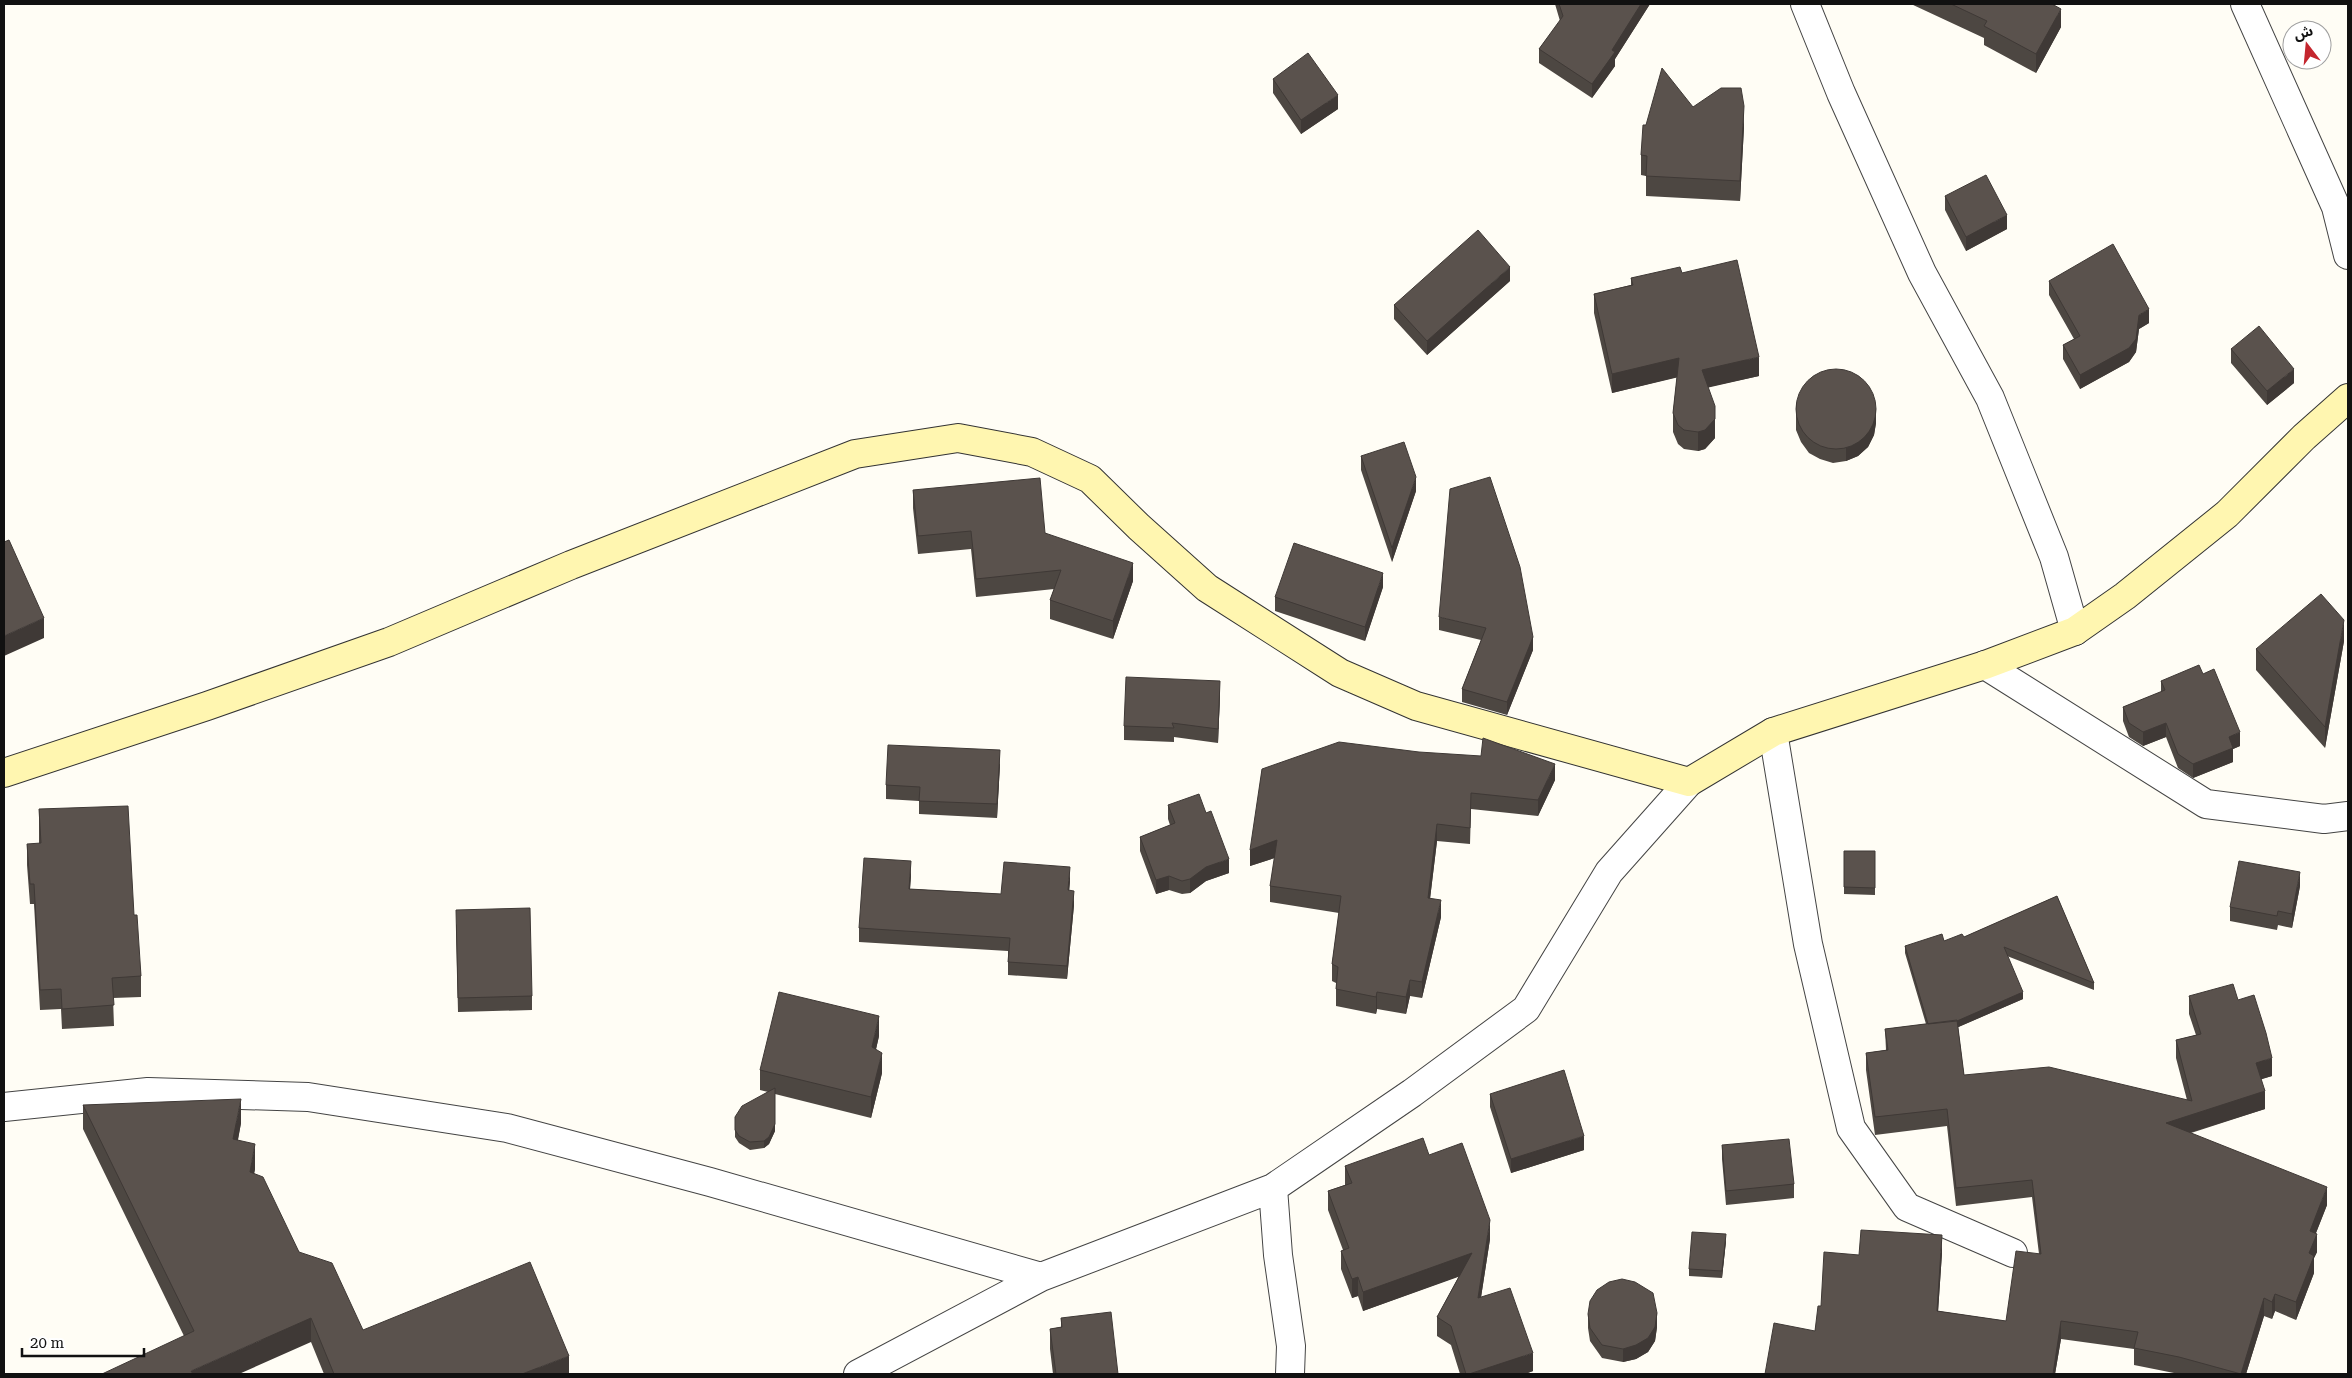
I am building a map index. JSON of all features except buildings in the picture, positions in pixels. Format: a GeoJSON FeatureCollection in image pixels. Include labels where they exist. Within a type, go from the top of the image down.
{"type":"FeatureCollection","features":[{"type":"Feature","properties":{"kind":"street"},"geometry":{"type":"LineString","coordinates":[[1805,4],[1841,93],[1922,273],[1990,398],[2054,557],[2075,631]]}},
{"type":"Feature","properties":{"kind":"street"},"geometry":{"type":"LineString","coordinates":[[2245,4],[2336,207],[2348,255]]}},
{"type":"Feature","properties":{"kind":"street"},"geometry":{"type":"LineString","coordinates":[[858,1374],[1041,1277],[1273,1188],[1412,1093],[1526,1009],[1609,872],[1689,782],[1773,732],[1984,665],[2075,631],[2126,596],[2227,514],[2304,437],[2348,398]]}},
{"type":"Feature","properties":{"kind":"street"},"geometry":{"type":"LineString","coordinates":[[4,773],[207,706],[389,642],[570,565],[855,454],[958,438],[1032,452],[1090,479],[1139,528],[1207,588],[1340,673],[1416,706],[1689,782]]}},
{"type":"Feature","properties":{"kind":"street"},"geometry":{"type":"LineString","coordinates":[[1984,665],[2206,804],[2324,819],[2348,816]]}},
{"type":"Feature","properties":{"kind":"street"},"geometry":{"type":"LineString","coordinates":[[1773,732],[1808,944],[1851,1128],[1907,1207],[2013,1253]]}},
{"type":"Feature","properties":{"kind":"street"},"geometry":{"type":"LineString","coordinates":[[4,1108],[148,1092],[308,1097],[507,1128],[719,1185],[1041,1277]]}},
{"type":"Feature","properties":{"kind":"street"},"geometry":{"type":"LineString","coordinates":[[1273,1188],[1278,1254],[1290,1346],[1290,1374]]}}]}
